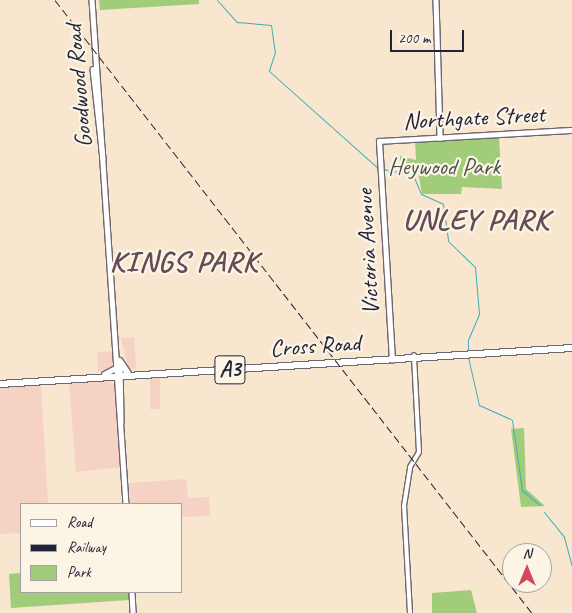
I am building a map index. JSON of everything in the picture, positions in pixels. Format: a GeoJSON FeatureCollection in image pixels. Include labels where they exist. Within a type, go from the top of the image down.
{"type":"FeatureCollection","features":[{"type":"Feature","properties":{"kind":"highway","name":"Cross Road"},"geometry":{"type":"LineString","coordinates":[[0,382],[572,347]]}},
{"type":"Feature","properties":{"kind":"highway"},"geometry":{"type":"LineString","coordinates":[[120,360],[121,376]]}},
{"type":"Feature","properties":{"kind":"main road","name":"Goodwood Road"},"geometry":{"type":"LineString","coordinates":[[91,0],[95,91],[106,168],[117,351],[121,376],[121,422],[126,503]]}},
{"type":"Feature","properties":{"kind":"main road"},"geometry":{"type":"LineString","coordinates":[[436,0],[440,138]]}},
{"type":"Feature","properties":{"kind":"main road","name":"Northgate Street"},"geometry":{"type":"LineString","coordinates":[[378,141],[572,130]]}},
{"type":"Feature","properties":{"kind":"main road","name":"Victoria Avenue"},"geometry":{"type":"LineString","coordinates":[[378,141],[391,358]]}},
{"type":"Feature","properties":{"kind":"main road","name":"Goodwood Road"},"geometry":{"type":"LineString","coordinates":[[117,351],[120,360]]}},
{"type":"Feature","properties":{"kind":"main road"},"geometry":{"type":"LineString","coordinates":[[132,593],[133,613]]}},
{"type":"Feature","properties":{"kind":"street"},"geometry":{"type":"LineString","coordinates":[[410,613],[404,506],[412,464],[419,452],[414,357]]}},
{"type":"Feature","properties":{"kind":"shaded area"},"geometry":{"type":"Polygon","coordinates":[[[134,337],[136,369],[128,369],[121,338],[134,337]]]}},
{"type":"Feature","properties":{"kind":"shaded area"},"geometry":{"type":"Polygon","coordinates":[[[114,351],[115,367],[98,372],[97,352],[114,351]]]}},
{"type":"Feature","properties":{"kind":"shaded area"},"geometry":{"type":"Polygon","coordinates":[[[150,377],[160,377],[160,409],[150,409],[150,377]]]}},
{"type":"Feature","properties":{"kind":"shaded area"},"geometry":{"type":"Polygon","coordinates":[[[107,380],[115,385],[121,467],[76,472],[69,384],[107,380]]]}},
{"type":"Feature","properties":{"kind":"shaded area"},"geometry":{"type":"Polygon","coordinates":[[[41,385],[48,503],[20,503],[20,533],[0,534],[0,388],[41,385]]]}},
{"type":"Feature","properties":{"kind":"shaded area"},"geometry":{"type":"Polygon","coordinates":[[[186,479],[188,498],[209,497],[210,516],[182,517],[182,503],[131,503],[129,483],[186,479]]]}},
{"type":"Feature","properties":{"kind":"green space"},"geometry":{"type":"Polygon","coordinates":[[[99,0],[199,0],[199,4],[100,10],[99,0]]]}},
{"type":"Feature","properties":{"kind":"green space","name":"Heywood Park"},"geometry":{"type":"Polygon","coordinates":[[[499,137],[502,189],[462,187],[461,194],[422,194],[417,166],[400,166],[400,156],[416,160],[415,141],[499,137]]]}},
{"type":"Feature","properties":{"kind":"green space"},"geometry":{"type":"Polygon","coordinates":[[[524,428],[526,489],[545,506],[521,507],[511,429],[524,428]]]}},
{"type":"Feature","properties":{"kind":"green space"},"geometry":{"type":"Polygon","coordinates":[[[20,573],[20,593],[129,593],[129,600],[11,608],[9,574],[20,573]]]}},
{"type":"Feature","properties":{"kind":"green space"},"geometry":{"type":"Polygon","coordinates":[[[471,590],[477,613],[432,613],[432,593],[471,590]]]}},
{"type":"Feature","properties":{"kind":"waterway"},"geometry":{"type":"LineString","coordinates":[[217,0],[237,22],[271,25],[275,52],[269,71],[379,169]]}},
{"type":"Feature","properties":{"kind":"waterway"},"geometry":{"type":"LineString","coordinates":[[383,169],[413,175],[421,194],[443,204],[448,241],[475,267],[479,314],[468,340],[468,353]]}},
{"type":"Feature","properties":{"kind":"waterway"},"geometry":{"type":"LineString","coordinates":[[468,357],[479,405],[512,420],[522,490],[540,505]]}},
{"type":"Feature","properties":{"kind":"waterway"},"geometry":{"type":"LineString","coordinates":[[544,512],[564,537],[572,566]]}},
{"type":"Feature","properties":{"kind":"railway"},"geometry":{"type":"LineString","coordinates":[[55,0],[532,613]]}},
{"type":"Feature","properties":{"kind":"district","name":"UNLEY PARK"},"geometry":{"type":"Point","coordinates":[476,220]}},
{"type":"Feature","properties":{"kind":"district","name":"KINGS PARK"},"geometry":{"type":"Point","coordinates":[184,262]}}]}
